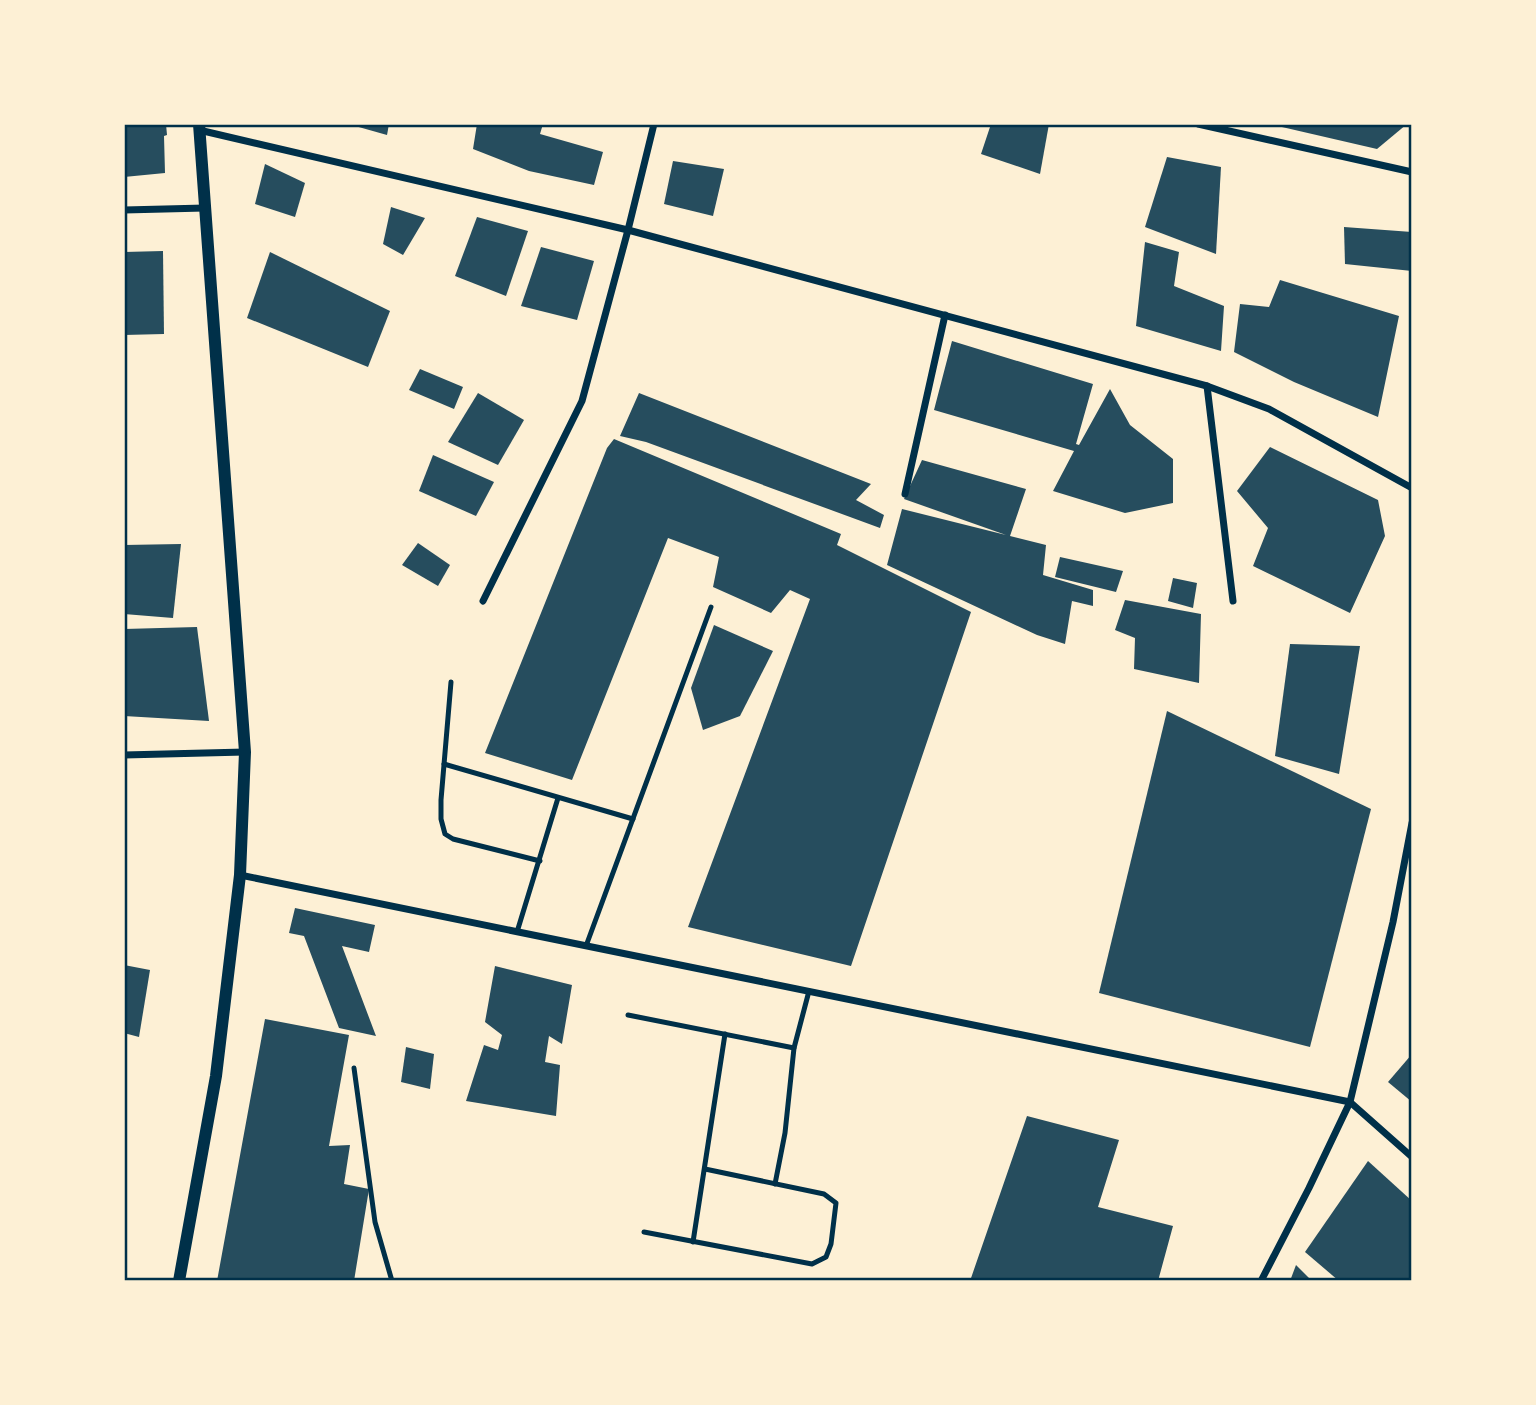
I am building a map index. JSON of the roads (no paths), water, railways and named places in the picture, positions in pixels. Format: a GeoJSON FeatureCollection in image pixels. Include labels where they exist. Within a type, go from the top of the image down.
{"type":"FeatureCollection","features":[{"type":"Feature","properties":{"kind":"street"},"geometry":{"type":"LineString","coordinates":[[483,601],[582,401],[654,124]]}},
{"type":"Feature","properties":{"kind":"street"},"geometry":{"type":"LineString","coordinates":[[1198,124],[1412,172]]}},
{"type":"Feature","properties":{"kind":"street"},"geometry":{"type":"LineString","coordinates":[[179,1281],[216,1076],[240,876],[245,752],[199,127],[628,230],[1207,386],[1269,409],[1412,488]]}},
{"type":"Feature","properties":{"kind":"street"},"geometry":{"type":"LineString","coordinates":[[124,210],[205,208]]}},
{"type":"Feature","properties":{"kind":"street"},"geometry":{"type":"LineString","coordinates":[[905,494],[945,315]]}},
{"type":"Feature","properties":{"kind":"street"},"geometry":{"type":"LineString","coordinates":[[1207,386],[1233,601]]}},
{"type":"Feature","properties":{"kind":"street"},"geometry":{"type":"LineString","coordinates":[[124,755],[245,752]]}},
{"type":"Feature","properties":{"kind":"street"},"geometry":{"type":"LineString","coordinates":[[1261,1281],[1350,1102],[1393,922],[1412,823]]}},
{"type":"Feature","properties":{"kind":"street"},"geometry":{"type":"LineString","coordinates":[[240,876],[1350,1102],[1412,1157]]}},
{"type":"Feature","properties":{"kind":"lane"},"geometry":{"type":"LineString","coordinates":[[586,946],[711,607]]}},
{"type":"Feature","properties":{"kind":"lane"},"geometry":{"type":"LineString","coordinates":[[451,682],[440,800],[445,834],[453,839],[540,861]]}},
{"type":"Feature","properties":{"kind":"lane"},"geometry":{"type":"LineString","coordinates":[[444,764],[633,819]]}},
{"type":"Feature","properties":{"kind":"lane"},"geometry":{"type":"LineString","coordinates":[[517,932],[558,798]]}},
{"type":"Feature","properties":{"kind":"lane"},"geometry":{"type":"LineString","coordinates":[[775,1184],[785,1133],[794,1048],[809,991]]}},
{"type":"Feature","properties":{"kind":"lane"},"geometry":{"type":"LineString","coordinates":[[628,1015],[794,1048]]}},
{"type":"Feature","properties":{"kind":"lane"},"geometry":{"type":"LineString","coordinates":[[693,1242],[725,1034]]}},
{"type":"Feature","properties":{"kind":"lane"},"geometry":{"type":"LineString","coordinates":[[354,1068],[375,1223],[392,1281]]}},
{"type":"Feature","properties":{"kind":"lane"},"geometry":{"type":"LineString","coordinates":[[644,1232],[812,1264],[826,1257],[831,1244],[836,1203],[824,1194],[705,1170]]}}]}
